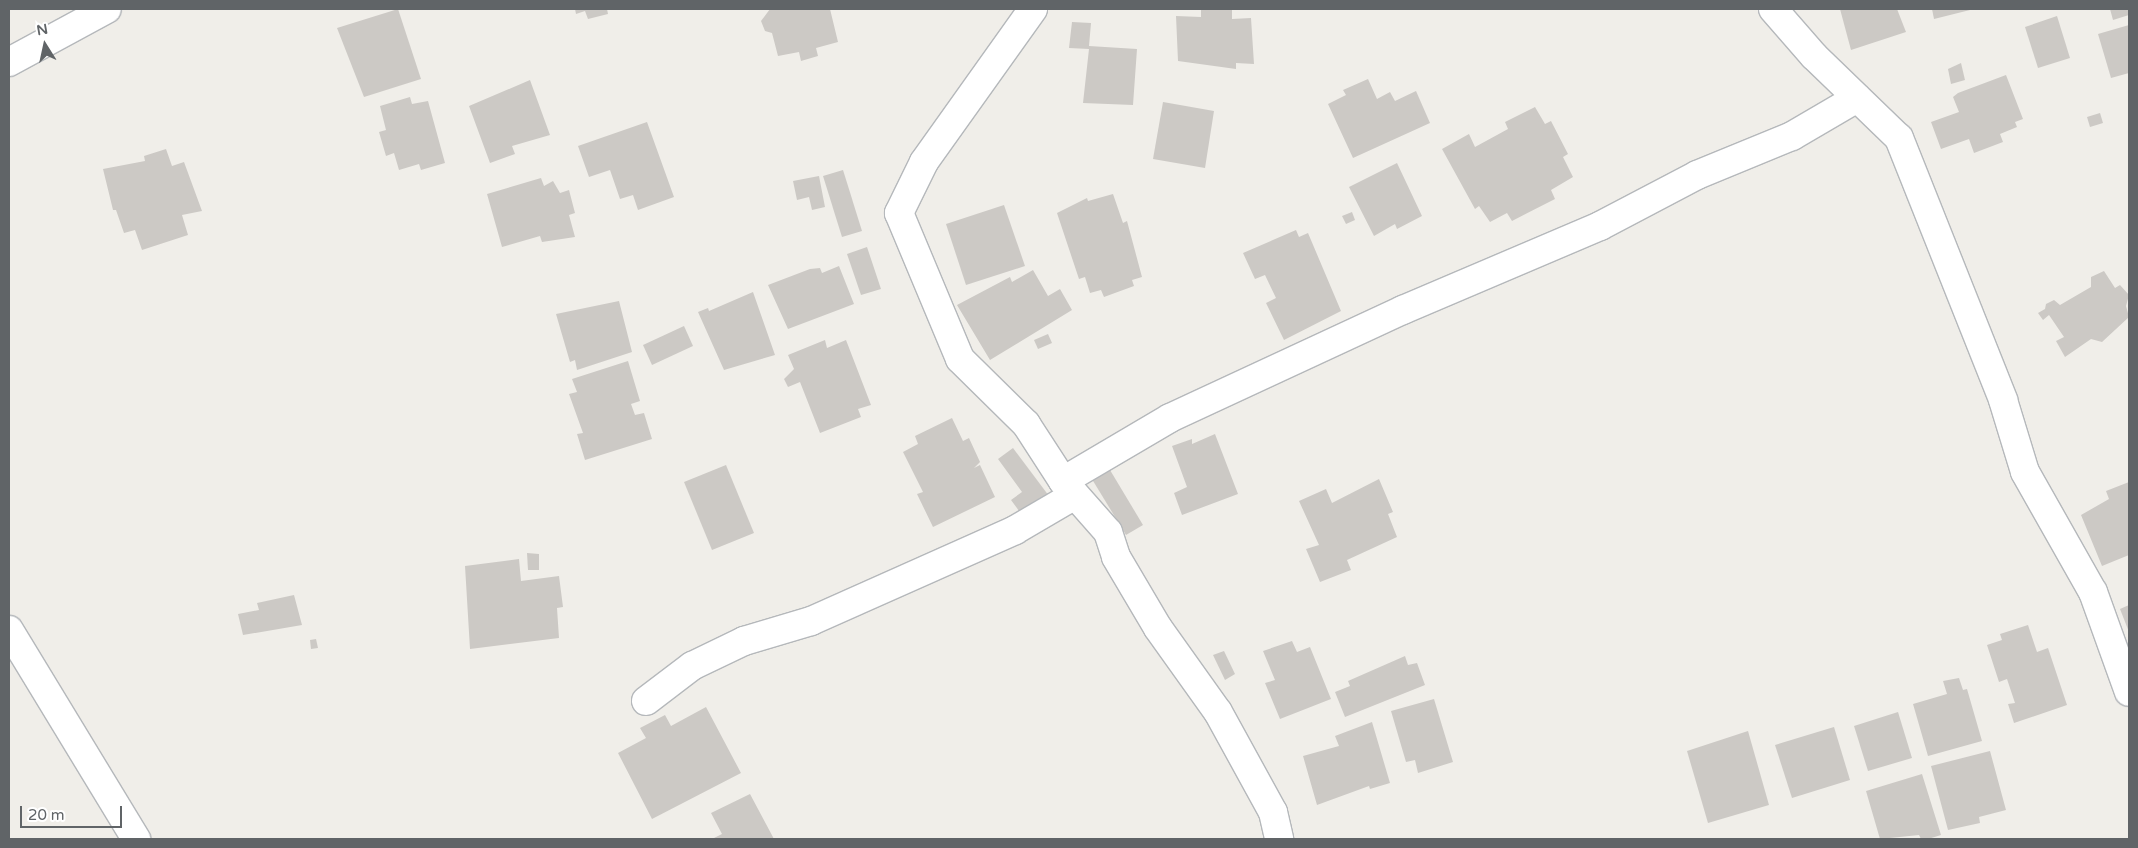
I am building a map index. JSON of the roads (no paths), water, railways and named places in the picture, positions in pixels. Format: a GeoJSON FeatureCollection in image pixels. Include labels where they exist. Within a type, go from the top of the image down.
{"type":"FeatureCollection","features":[{"type":"Feature","properties":{"kind":"street"},"geometry":{"type":"LineString","coordinates":[[9,62],[107,9]]}},
{"type":"Feature","properties":{"kind":"street"},"geometry":{"type":"LineString","coordinates":[[1033,9],[924,162],[899,212],[960,359],[1026,424],[1069,488],[1108,532],[1116,556],[1158,628],[1218,712],[1274,812],[1279,839]]}},
{"type":"Feature","properties":{"kind":"street"},"geometry":{"type":"LineString","coordinates":[[1773,9],[1814,56],[1899,138],[2003,400],[2025,472],[2092,592],[2129,692]]}},
{"type":"Feature","properties":{"kind":"street"},"geometry":{"type":"LineString","coordinates":[[646,701],[692,666],[744,641],[811,621],[1015,530],[1069,488],[1170,418],[1403,310],[1600,226],[1697,175],[1792,136],[1857,98]]}},
{"type":"Feature","properties":{"kind":"street"},"geometry":{"type":"LineString","coordinates":[[9,630],[42,680],[136,839]]}}]}
